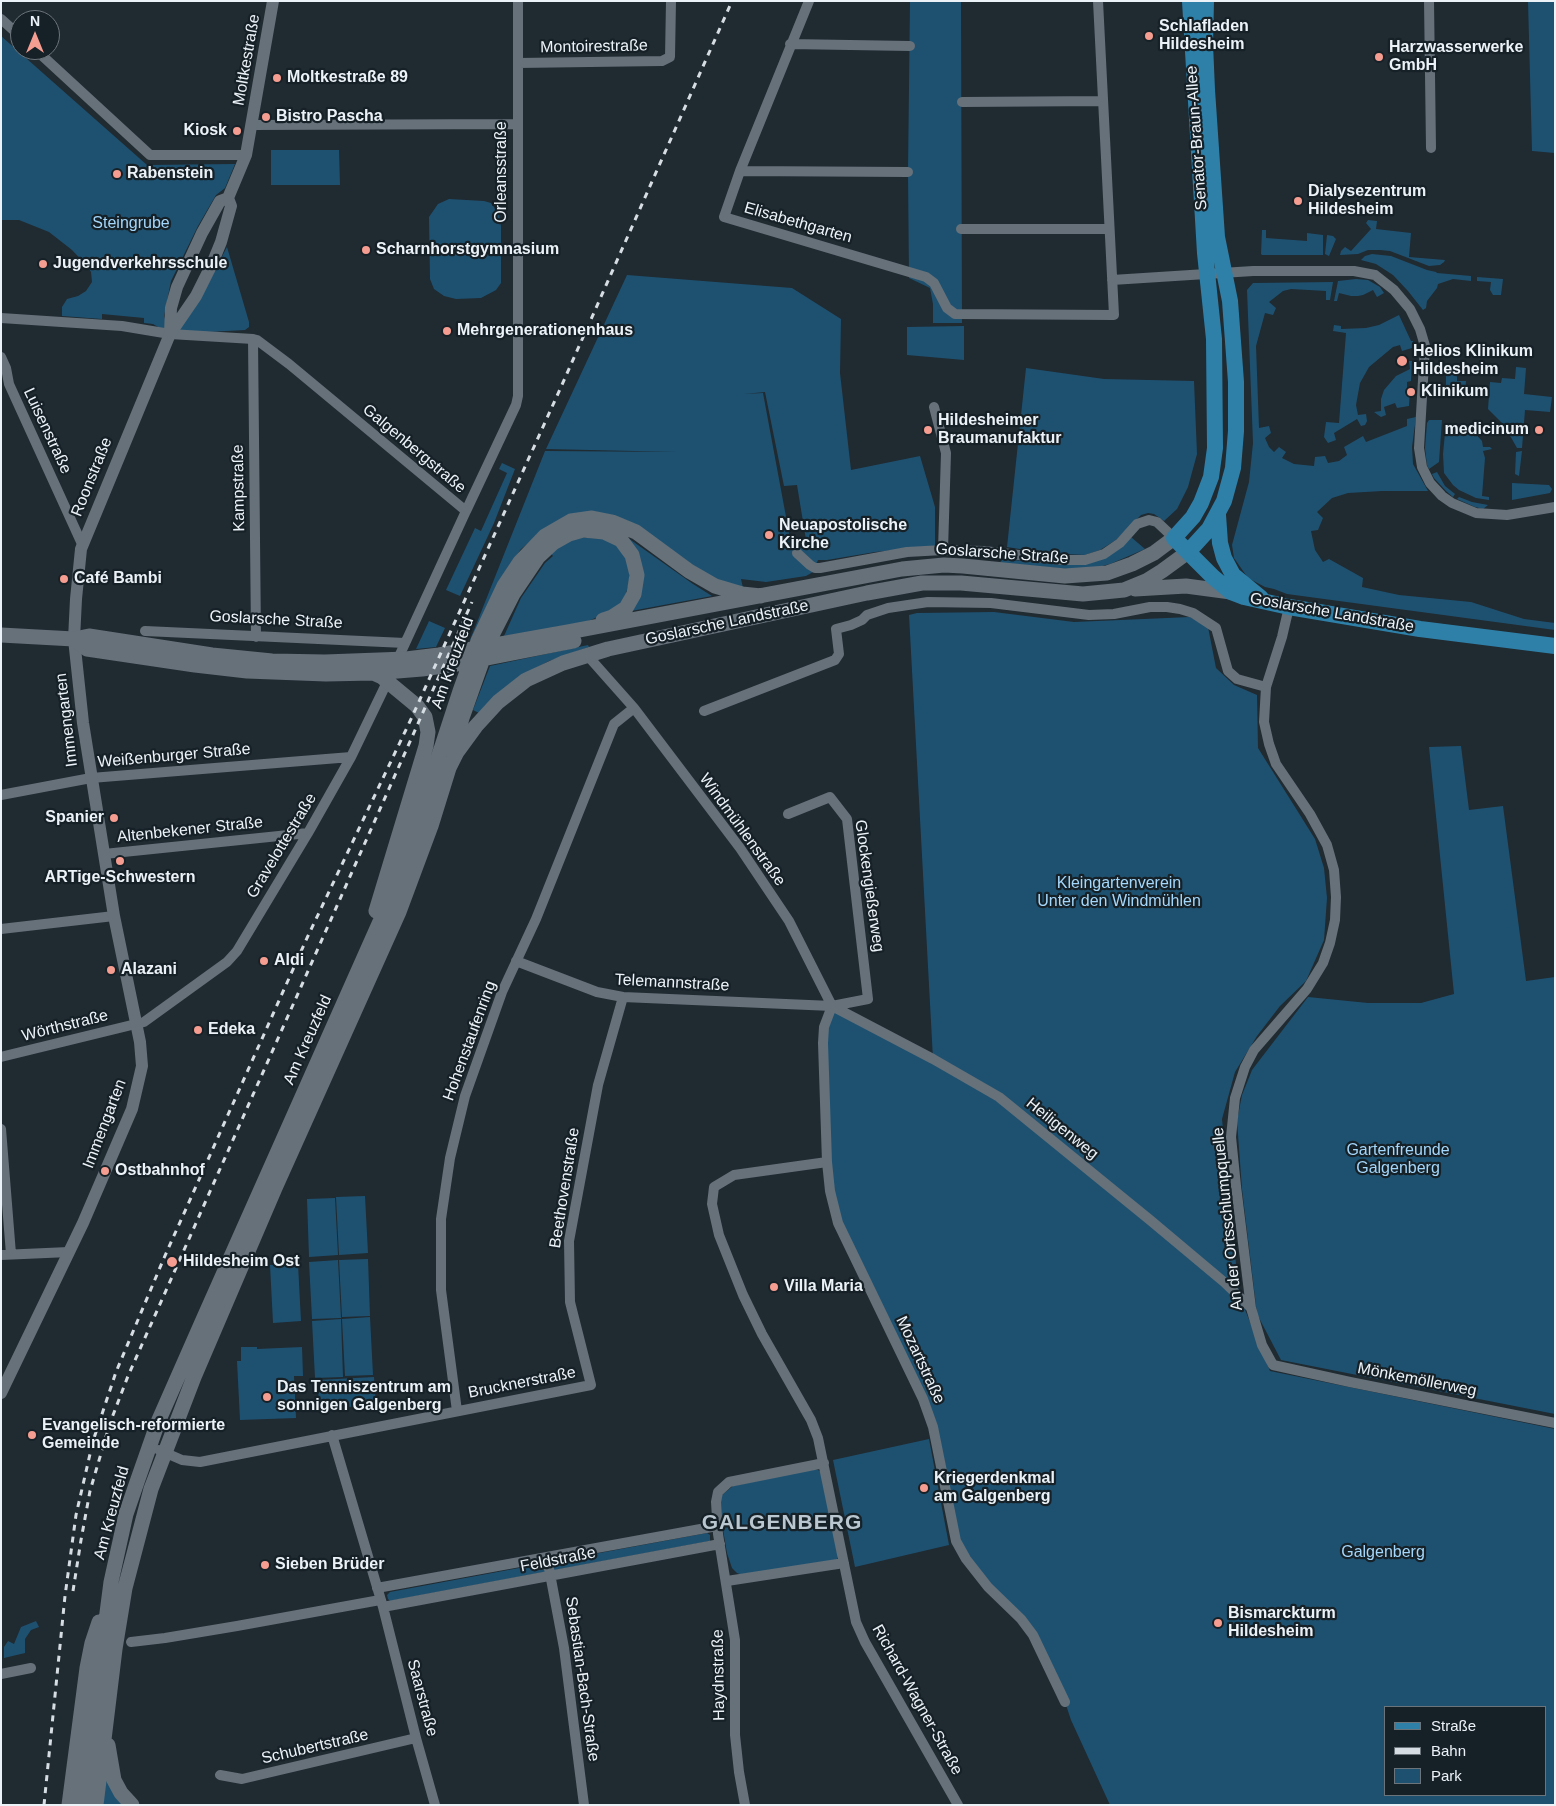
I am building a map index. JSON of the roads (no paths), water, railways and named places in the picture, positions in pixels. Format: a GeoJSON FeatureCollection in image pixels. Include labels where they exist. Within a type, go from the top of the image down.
{"type":"FeatureCollection","features":[{"type":"Feature","properties":{"kind":"main road","name":"Senator-Braun-Allee"},"geometry":{"type":"LineString","coordinates":[[1174,538],[1193,517],[1201,503],[1209,483],[1214,461],[1216,378],[1214,338],[1207,274],[1190,1]]}},
{"type":"Feature","properties":{"kind":"main road","name":"Senator-Braun-Allee"},"geometry":{"type":"LineString","coordinates":[[1188,552],[1204,536],[1218,515],[1233,468],[1236,431],[1236,382],[1230,310],[1217,237],[1207,90],[1206,1]]}},
{"type":"Feature","properties":{"kind":"main road"},"geometry":{"type":"LineString","coordinates":[[1218,515],[1220,543],[1224,558],[1233,575],[1267,603]]}},
{"type":"Feature","properties":{"kind":"main road","name":"Am Kreuzfeld"},"geometry":{"type":"LineString","coordinates":[[82,1805],[111,1582],[126,1514],[150,1445],[202,1322],[402,868],[474,667],[492,645],[504,586],[526,554],[553,530],[571,521],[581,519],[603,520],[626,526],[647,539],[689,571],[715,586],[742,594],[761,596]]}},
{"type":"Feature","properties":{"kind":"main road"},"geometry":{"type":"LineString","coordinates":[[1,635],[74,639],[89,636],[212,655],[272,661],[325,662],[406,659],[492,645],[568,632],[620,613],[626,608],[634,594],[637,575],[632,555],[621,540],[604,532],[591,530],[577,531],[560,538],[545,550],[531,566],[513,594],[492,645]]}},
{"type":"Feature","properties":{"kind":"main road"},"geometry":{"type":"LineString","coordinates":[[1174,538],[1188,552]]}},
{"type":"Feature","properties":{"kind":"main road","name":"Goslarsche Straße"},"geometry":{"type":"LineString","coordinates":[[568,632],[925,566],[963,566],[1066,576],[1107,573],[1132,564],[1154,553],[1174,538]]}},
{"type":"Feature","properties":{"kind":"main road","name":"Goslarsche Landstraße"},"geometry":{"type":"LineString","coordinates":[[587,655],[899,586],[941,582],[987,584],[1084,594],[1124,590],[1162,572],[1188,552],[1231,592],[1267,603],[1420,629],[1555,646]]}},
{"type":"Feature","properties":{"kind":"main road"},"geometry":{"type":"LineString","coordinates":[[1124,590],[1186,586],[1231,592]]}},
{"type":"Feature","properties":{"kind":"main road"},"geometry":{"type":"LineString","coordinates":[[74,639],[87,648],[246,671],[326,674],[373,673],[431,668],[492,645],[714,613],[789,605],[804,607]]}},
{"type":"Feature","properties":{"kind":"main road","name":"Am Kreuzfeld"},"geometry":{"type":"LineString","coordinates":[[96,1805],[115,1649],[125,1588],[151,1489],[194,1377],[275,1188],[399,912],[431,826],[449,768],[476,726],[512,690],[544,671],[587,655]]}},
{"type":"Feature","properties":{"kind":"main road"},"geometry":{"type":"LineString","coordinates":[[449,768],[474,667]]}},
{"type":"Feature","properties":{"kind":"main road"},"geometry":{"type":"LineString","coordinates":[[369,946],[377,904],[426,746],[428,732],[426,720],[417,706],[382,677],[373,673]]}},
{"type":"Feature","properties":{"kind":"main road"},"geometry":{"type":"LineString","coordinates":[[69,1805],[87,1668],[92,1643],[111,1582]]}},
{"type":"Feature","properties":{"kind":"main road"},"geometry":{"type":"LineString","coordinates":[[105,1724],[114,1780],[121,1793],[132,1805]]}},
{"type":"Feature","properties":{"kind":"street","name":"Moltkestraße"},"geometry":{"type":"LineString","coordinates":[[252,125],[273,1]]}},
{"type":"Feature","properties":{"kind":"street","name":"Orleansstraße"},"geometry":{"type":"LineString","coordinates":[[466,511],[516,405],[518,396],[518,1]]}},
{"type":"Feature","properties":{"kind":"street","name":"Montoirestraße"},"geometry":{"type":"LineString","coordinates":[[518,63],[662,61],[670,56],[671,1]]}},
{"type":"Feature","properties":{"kind":"street","name":"Elisabethgarten"},"geometry":{"type":"LineString","coordinates":[[808,1],[740,171],[724,217],[909,271],[931,280],[950,312],[954,314],[1114,315],[1112,280]]}},
{"type":"Feature","properties":{"kind":"street"},"geometry":{"type":"LineString","coordinates":[[1098,1],[1112,280],[1253,271],[1354,271],[1375,275],[1410,309],[1420,329],[1426,350],[1419,455],[1424,474],[1436,491],[1460,508],[1484,514],[1512,514],[1555,507]]}},
{"type":"Feature","properties":{"kind":"street"},"geometry":{"type":"LineString","coordinates":[[1430,1],[1431,148]]}},
{"type":"Feature","properties":{"kind":"street"},"geometry":{"type":"LineString","coordinates":[[790,44],[910,46]]}},
{"type":"Feature","properties":{"kind":"street"},"geometry":{"type":"LineString","coordinates":[[47,60],[150,155],[246,155]]}},
{"type":"Feature","properties":{"kind":"street"},"geometry":{"type":"LineString","coordinates":[[962,102],[1103,101]]}},
{"type":"Feature","properties":{"kind":"street"},"geometry":{"type":"LineString","coordinates":[[170,334],[196,296],[221,242],[230,206],[228,198],[246,155],[252,125],[517,124]]}},
{"type":"Feature","properties":{"kind":"street"},"geometry":{"type":"LineString","coordinates":[[740,171],[908,172]]}},
{"type":"Feature","properties":{"kind":"street"},"geometry":{"type":"LineString","coordinates":[[170,334],[171,308],[177,287],[220,201],[228,198]]}},
{"type":"Feature","properties":{"kind":"street"},"geometry":{"type":"LineString","coordinates":[[961,229],[1109,230]]}},
{"type":"Feature","properties":{"kind":"street"},"geometry":{"type":"LineString","coordinates":[[1,318],[122,326],[170,334],[253,339]]}},
{"type":"Feature","properties":{"kind":"street","name":"Roonstraße"},"geometry":{"type":"LineString","coordinates":[[74,639],[82,544],[170,334]]}},
{"type":"Feature","properties":{"kind":"street","name":"Galgenbergstraße"},"geometry":{"type":"LineString","coordinates":[[253,339],[268,347],[466,511],[403,647]]}},
{"type":"Feature","properties":{"kind":"street","name":"Kampstraße"},"geometry":{"type":"LineString","coordinates":[[253,339],[256,637]]}},
{"type":"Feature","properties":{"kind":"street","name":"Luisenstraße"},"geometry":{"type":"LineString","coordinates":[[1,357],[6,368],[5,384],[82,544]]}},
{"type":"Feature","properties":{"kind":"street"},"geometry":{"type":"LineString","coordinates":[[934,407],[946,453],[943,550]]}},
{"type":"Feature","properties":{"kind":"street"},"geometry":{"type":"LineString","coordinates":[[798,553],[814,568],[899,553],[943,550],[984,551],[1062,560],[1086,560],[1104,554],[1120,543],[1137,524],[1149,520],[1156,522],[1174,538]]}},
{"type":"Feature","properties":{"kind":"street"},"geometry":{"type":"LineString","coordinates":[[867,593],[867,615]]}},
{"type":"Feature","properties":{"kind":"street"},"geometry":{"type":"LineString","coordinates":[[704,711],[835,660],[839,654],[836,629],[888,608],[928,602],[991,604],[1089,615],[1114,614],[1150,607],[1180,609],[1193,613],[1216,628],[1228,671],[1237,679],[1266,687]]}},
{"type":"Feature","properties":{"kind":"street","name":"An der Ortsschlumpquelle"},"geometry":{"type":"LineString","coordinates":[[1273,1365],[1262,1345],[1251,1308],[1231,1138],[1235,1098],[1245,1067],[1254,1050],[1307,989],[1323,963],[1335,920],[1336,897],[1334,870],[1327,845],[1313,819],[1276,764],[1264,722],[1266,687],[1282,638],[1288,607]]}},
{"type":"Feature","properties":{"kind":"street","name":"Goslarsche Straße"},"geometry":{"type":"LineString","coordinates":[[145,631],[403,647]]}},
{"type":"Feature","properties":{"kind":"street","name":"Immengarten"},"geometry":{"type":"LineString","coordinates":[[1,1393],[83,1223],[132,1108],[142,1066],[91,778],[74,639]]}},
{"type":"Feature","properties":{"kind":"street","name":"Gravelottestraße"},"geometry":{"type":"LineString","coordinates":[[136,1024],[152,1017],[222,967],[232,957],[351,757],[403,647]]}},
{"type":"Feature","properties":{"kind":"street","name":"Windmühlenstraße"},"geometry":{"type":"LineString","coordinates":[[587,655],[634,708],[740,848],[789,921],[832,1006]]}},
{"type":"Feature","properties":{"kind":"street","name":"Hohenstaufenring"},"geometry":{"type":"LineString","coordinates":[[457,1411],[441,1290],[441,1219],[450,1158],[465,1096],[488,1028],[536,919],[614,724],[634,708]]}},
{"type":"Feature","properties":{"kind":"street","name":"Weißenburger Straße"},"geometry":{"type":"LineString","coordinates":[[1,795],[91,778],[351,757]]}},
{"type":"Feature","properties":{"kind":"street","name":"Glockengießerweg"},"geometry":{"type":"LineString","coordinates":[[788,814],[830,797],[847,819],[868,999],[832,1006]]}},
{"type":"Feature","properties":{"kind":"street","name":"Altenbekener Straße"},"geometry":{"type":"LineString","coordinates":[[104,854],[308,832]]}},
{"type":"Feature","properties":{"kind":"street"},"geometry":{"type":"LineString","coordinates":[[1,930],[114,916]]}},
{"type":"Feature","properties":{"kind":"street","name":"Telemannstraße"},"geometry":{"type":"LineString","coordinates":[[516,961],[597,992],[623,997],[832,1006]]}},
{"type":"Feature","properties":{"kind":"street","name":"Beethovenstraße"},"geometry":{"type":"LineString","coordinates":[[591,1385],[570,1302],[569,1241],[598,1085],[623,997]]}},
{"type":"Feature","properties":{"kind":"street","name":"Heiligenweg"},"geometry":{"type":"LineString","coordinates":[[832,1006],[933,1059],[999,1097],[1224,1282],[1251,1308]]}},
{"type":"Feature","properties":{"kind":"street","name":"Mozartstraße"},"geometry":{"type":"LineString","coordinates":[[832,1006],[824,1027],[823,1043],[827,1162],[830,1191],[838,1223],[923,1399],[933,1427],[956,1541],[966,1559],[988,1587],[1016,1614],[1033,1635],[1065,1702]]}},
{"type":"Feature","properties":{"kind":"street","name":"Wörthstraße"},"geometry":{"type":"LineString","coordinates":[[1,1057],[136,1024]]}},
{"type":"Feature","properties":{"kind":"street"},"geometry":{"type":"LineString","coordinates":[[1,1129],[6,1255],[69,1252]]}},
{"type":"Feature","properties":{"kind":"street","name":"Richard-Wagner-Straße"},"geometry":{"type":"LineString","coordinates":[[827,1162],[734,1174],[714,1187],[712,1204],[719,1235],[743,1295],[762,1334],[811,1420],[818,1438],[835,1512],[856,1622],[865,1642],[958,1805]]}},
{"type":"Feature","properties":{"kind":"street","name":"Mönkemöllerweg"},"geometry":{"type":"LineString","coordinates":[[1273,1365],[1555,1423]]}},
{"type":"Feature","properties":{"kind":"street","name":"Brucknerstraße"},"geometry":{"type":"LineString","coordinates":[[150,1445],[182,1460],[200,1462],[591,1385]]}},
{"type":"Feature","properties":{"kind":"street"},"geometry":{"type":"LineString","coordinates":[[332,1435],[381,1603]]}},
{"type":"Feature","properties":{"kind":"street"},"geometry":{"type":"LineString","coordinates":[[720,1544],[716,1502],[718,1492],[729,1482],[824,1463]]}},
{"type":"Feature","properties":{"kind":"street","name":"Feldstraße"},"geometry":{"type":"LineString","coordinates":[[377,1588],[717,1526]]}},
{"type":"Feature","properties":{"kind":"street","name":"Feldstraße"},"geometry":{"type":"LineString","coordinates":[[131,1642],[551,1576],[720,1544]]}},
{"type":"Feature","properties":{"kind":"street","name":"Haydnstraße"},"geometry":{"type":"LineString","coordinates":[[720,1544],[735,1640],[735,1734],[738,1772],[745,1805]]}},
{"type":"Feature","properties":{"kind":"street","name":"Sebastian-Bach-Straße"},"geometry":{"type":"LineString","coordinates":[[547,1558],[564,1648],[584,1805]]}},
{"type":"Feature","properties":{"kind":"street"},"geometry":{"type":"LineString","coordinates":[[726,1580],[844,1563]]}},
{"type":"Feature","properties":{"kind":"street","name":"Saarstraße"},"geometry":{"type":"LineString","coordinates":[[381,1603],[435,1805]]}},
{"type":"Feature","properties":{"kind":"street"},"geometry":{"type":"LineString","coordinates":[[1,1674],[31,1668]]}},
{"type":"Feature","properties":{"kind":"street","name":"Schubertstraße"},"geometry":{"type":"LineString","coordinates":[[220,1774],[242,1780],[416,1738]]}},
{"type":"Feature","properties":{"kind":"railway"},"geometry":{"type":"LineString","coordinates":[[44,1805],[65,1596],[76,1515],[93,1441],[116,1372],[164,1258],[307,938],[412,717],[732,1]]}},
{"type":"Feature","properties":{"kind":"railway"},"geometry":{"type":"LineString","coordinates":[[73,1591],[90,1491],[110,1423],[128,1376],[472,602]]}},
{"type":"Feature","properties":{"kind":"place","name":"Schlafladen Hildesheim"},"geometry":{"type":"Point","coordinates":[1149,36]}},
{"type":"Feature","properties":{"kind":"place","name":"Harzwasserwerke GmbH"},"geometry":{"type":"Point","coordinates":[1379,57]}},
{"type":"Feature","properties":{"kind":"place","name":"Moltkestraße 89"},"geometry":{"type":"Point","coordinates":[277,78]}},
{"type":"Feature","properties":{"kind":"place","name":"Bistro Pascha"},"geometry":{"type":"Point","coordinates":[266,117]}},
{"type":"Feature","properties":{"kind":"place","name":"Kiosk"},"geometry":{"type":"Point","coordinates":[237,131]}},
{"type":"Feature","properties":{"kind":"place","name":"Rabenstein"},"geometry":{"type":"Point","coordinates":[117,174]}},
{"type":"Feature","properties":{"kind":"place","name":"Dialysezentrum Hildesheim"},"geometry":{"type":"Point","coordinates":[1298,201]}},
{"type":"Feature","properties":{"kind":"place","name":"Scharnhorstgymnasium"},"geometry":{"type":"Point","coordinates":[366,250]}},
{"type":"Feature","properties":{"kind":"place","name":"Jugendverkehrsschule"},"geometry":{"type":"Point","coordinates":[43,264]}},
{"type":"Feature","properties":{"kind":"place","name":"Mehrgenerationenhaus"},"geometry":{"type":"Point","coordinates":[447,331]}},
{"type":"Feature","properties":{"kind":"place","name":"Helios Klinikum Hildesheim"},"geometry":{"type":"Point","coordinates":[1402,361]}},
{"type":"Feature","properties":{"kind":"place","name":"Klinikum"},"geometry":{"type":"Point","coordinates":[1411,392]}},
{"type":"Feature","properties":{"kind":"place","name":"Hildesheimer Braumanufaktur"},"geometry":{"type":"Point","coordinates":[928,430]}},
{"type":"Feature","properties":{"kind":"place","name":"medicinum"},"geometry":{"type":"Point","coordinates":[1539,430]}},
{"type":"Feature","properties":{"kind":"place","name":"Neuapostolische Kirche"},"geometry":{"type":"Point","coordinates":[769,535]}},
{"type":"Feature","properties":{"kind":"place","name":"Café Bambi"},"geometry":{"type":"Point","coordinates":[64,579]}},
{"type":"Feature","properties":{"kind":"place","name":"Spanier"},"geometry":{"type":"Point","coordinates":[114,818]}},
{"type":"Feature","properties":{"kind":"place","name":"ARTige-Schwestern"},"geometry":{"type":"Point","coordinates":[120,861]}},
{"type":"Feature","properties":{"kind":"place","name":"Aldi"},"geometry":{"type":"Point","coordinates":[264,961]}},
{"type":"Feature","properties":{"kind":"place","name":"Alazani"},"geometry":{"type":"Point","coordinates":[111,970]}},
{"type":"Feature","properties":{"kind":"place","name":"Edeka"},"geometry":{"type":"Point","coordinates":[198,1030]}},
{"type":"Feature","properties":{"kind":"place","name":"Ostbahnhof"},"geometry":{"type":"Point","coordinates":[105,1171]}},
{"type":"Feature","properties":{"kind":"place","name":"Hildesheim Ost"},"geometry":{"type":"Point","coordinates":[172,1262]}},
{"type":"Feature","properties":{"kind":"place","name":"Villa Maria"},"geometry":{"type":"Point","coordinates":[774,1287]}},
{"type":"Feature","properties":{"kind":"place","name":"Das Tenniszentrum am sonnigen Galgenberg"},"geometry":{"type":"Point","coordinates":[267,1397]}},
{"type":"Feature","properties":{"kind":"place","name":"Evangelisch-reformierte Gemeinde"},"geometry":{"type":"Point","coordinates":[32,1435]}},
{"type":"Feature","properties":{"kind":"place","name":"Kriegerdenkmal am Galgenberg"},"geometry":{"type":"Point","coordinates":[924,1488]}},
{"type":"Feature","properties":{"kind":"place","name":"Sieben Brüder"},"geometry":{"type":"Point","coordinates":[265,1565]}},
{"type":"Feature","properties":{"kind":"place","name":"Bismarckturm Hildesheim"},"geometry":{"type":"Point","coordinates":[1218,1623]}},
{"type":"Feature","properties":{"kind":"district","name":"GALGENBERG"},"geometry":{"type":"Point","coordinates":[782,1523]}},
{"type":"Feature","properties":{"kind":"park label","name":"Steingrube"},"geometry":{"type":"Point","coordinates":[131,224]}},
{"type":"Feature","properties":{"kind":"park label","name":"Kleingartenverein Unter den Windmühlen"},"geometry":{"type":"Point","coordinates":[1119,893]}},
{"type":"Feature","properties":{"kind":"park label","name":"Gartenfreunde Galgenberg"},"geometry":{"type":"Point","coordinates":[1398,1160]}},
{"type":"Feature","properties":{"kind":"park label","name":"Galgenberg"},"geometry":{"type":"Point","coordinates":[1383,1553]}}]}
